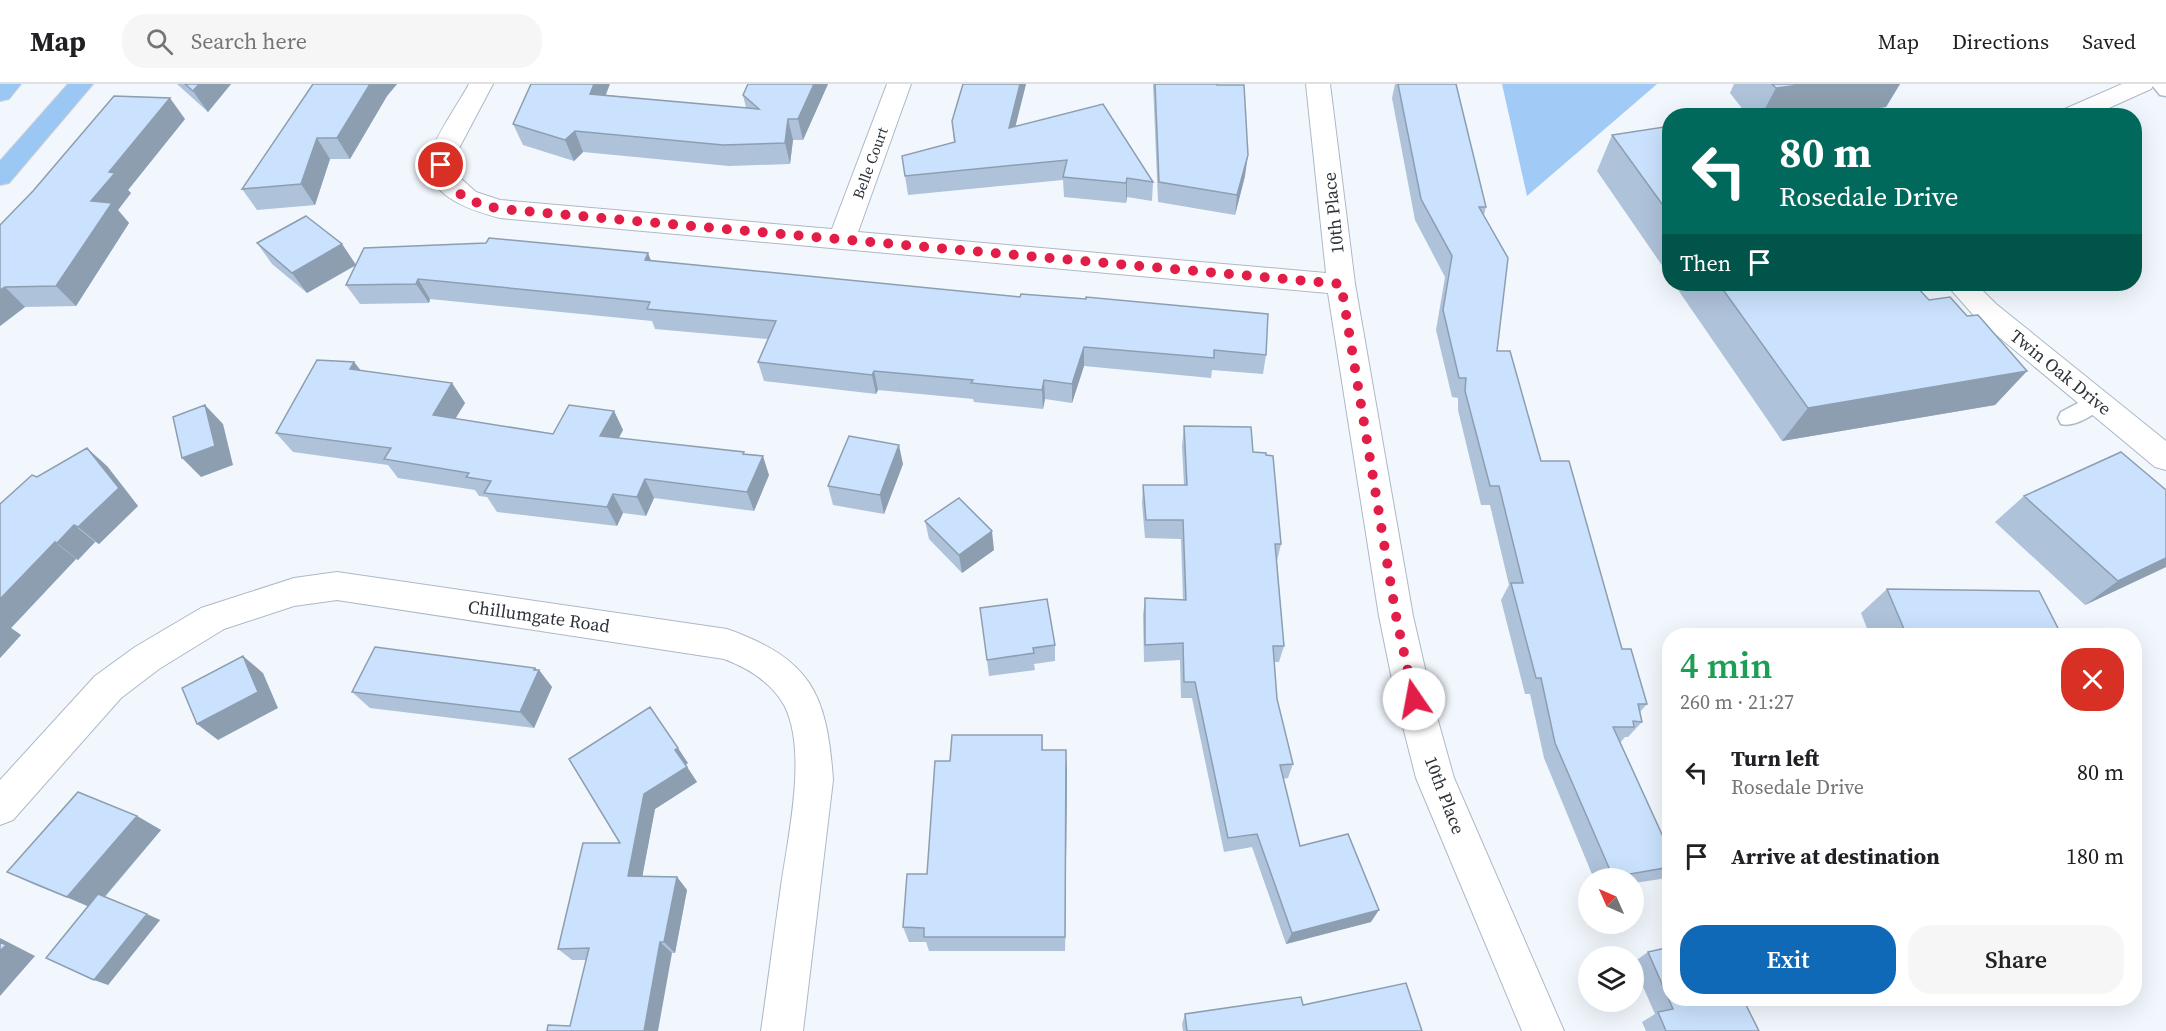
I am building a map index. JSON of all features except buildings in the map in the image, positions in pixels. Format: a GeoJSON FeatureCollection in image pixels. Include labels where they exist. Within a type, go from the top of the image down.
{"type":"FeatureCollection","features":[{"type":"Feature","properties":{"kind":"main road"},"geometry":{"type":"LineString","coordinates":[[0,94],[9,84]]}},
{"type":"Feature","properties":{"kind":"main road"},"geometry":{"type":"LineString","coordinates":[[0,177],[81,84]]}},
{"type":"Feature","properties":{"kind":"street"},"geometry":{"type":"LineString","coordinates":[[481,84],[444,152],[441,165],[445,178],[452,188],[475,202],[501,209],[1341,284]]}},
{"type":"Feature","properties":{"kind":"street","name":"Belle Court"},"geometry":{"type":"LineString","coordinates":[[841,241],[899,84]]}},
{"type":"Feature","properties":{"kind":"street","name":"10th Place"},"geometry":{"type":"LineString","coordinates":[[1318,84],[1341,284],[1396,616],[1414,699],[1435,778],[1543,1031]]}},
{"type":"Feature","properties":{"kind":"street"},"geometry":{"type":"LineString","coordinates":[[2087,108],[2142,84]]}},
{"type":"Feature","properties":{"kind":"street","name":"Twin Oak Drive"},"geometry":{"type":"LineString","coordinates":[[1967,291],[1986,311],[2166,458]]}},
{"type":"Feature","properties":{"kind":"street","name":"Chillumgate Road"},"geometry":{"type":"LineString","coordinates":[[0,807],[108,687],[147,658],[213,618],[294,592],[337,586],[727,644],[761,659],[785,679],[805,708],[813,741],[814,780],[782,1031]]}},
{"type":"Feature","properties":{"kind":"lane"},"geometry":{"type":"LineString","coordinates":[[2159,84],[2166,91]]}},
{"type":"Feature","properties":{"kind":"lane"},"geometry":{"type":"LineString","coordinates":[[2068,418],[2097,401]]}},
{"type":"Feature","properties":{"kind":"shaded area"},"geometry":{"type":"Polygon","coordinates":[[[1502,84],[1657,84],[1527,196],[1502,84]]]}},
{"type":"Feature","properties":{"kind":"route"},"geometry":{"type":"LineString","coordinates":[[441,165],[445,178],[452,188],[483,205],[501,209],[1341,284],[1396,616],[1414,699]]}}]}
